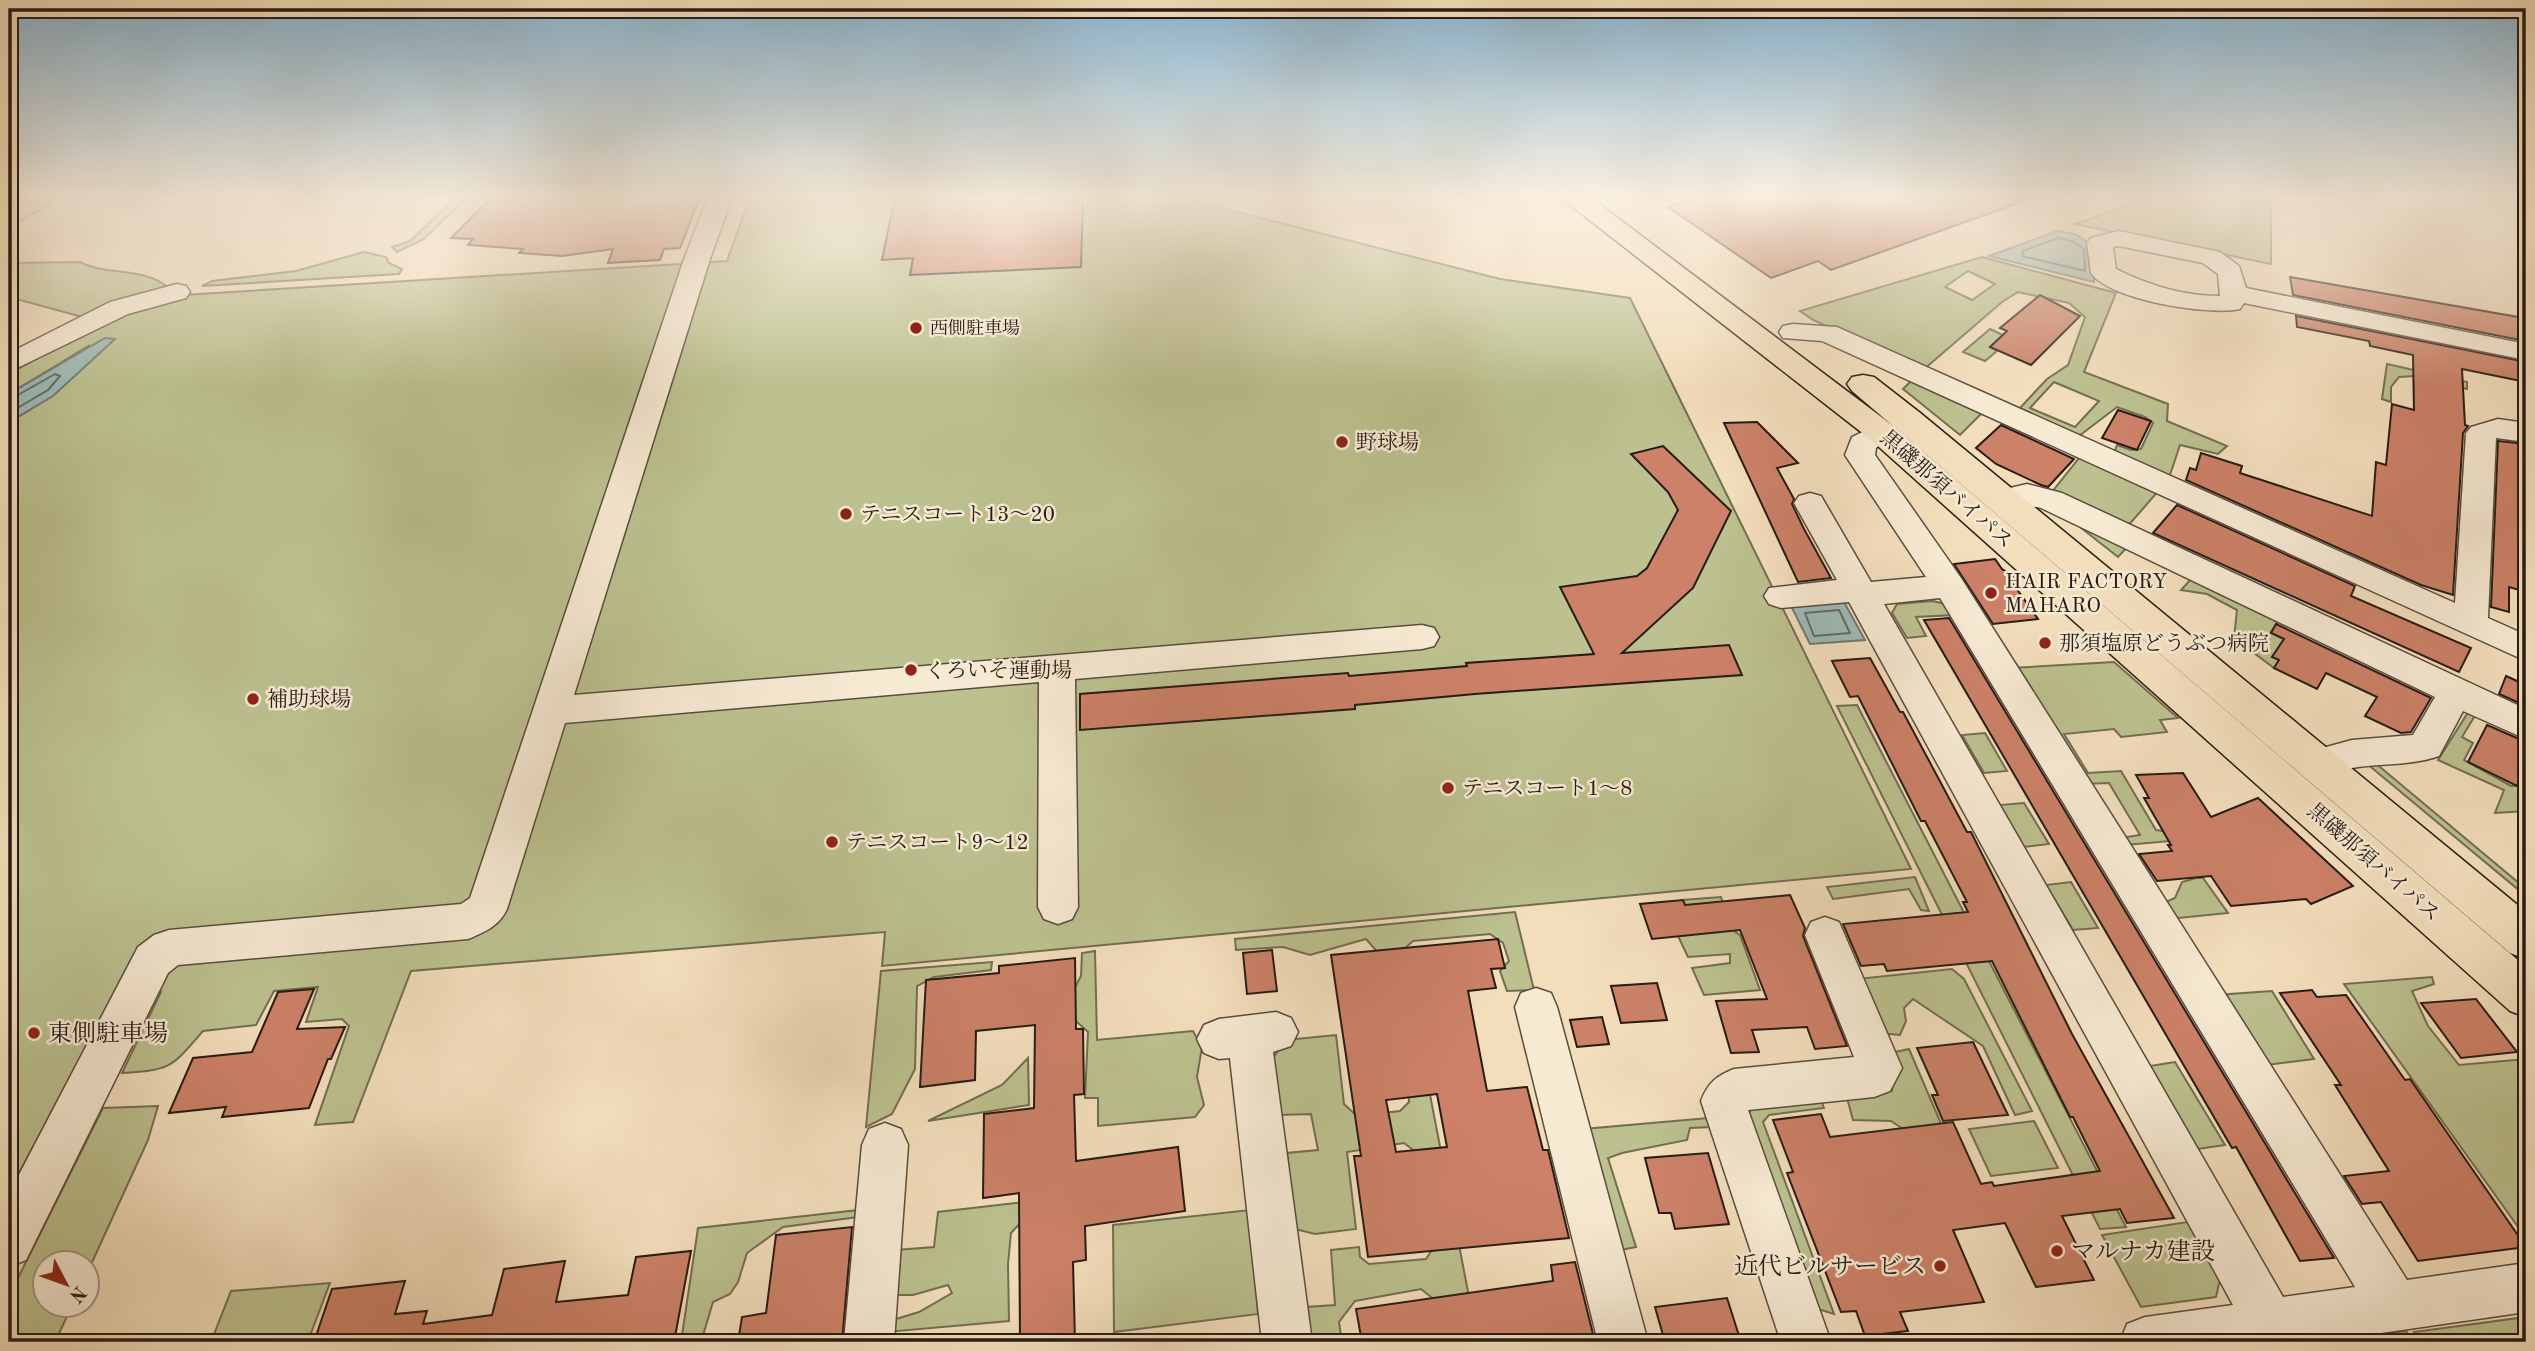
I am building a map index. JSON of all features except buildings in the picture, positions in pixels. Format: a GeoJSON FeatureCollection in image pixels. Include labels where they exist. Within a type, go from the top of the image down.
{"type":"FeatureCollection","features":[{"type":"Feature","properties":{"kind":"main road","name":"黒磯那須バイパス"},"geometry":{"type":"LineString","coordinates":[[1656,260],[1881,432],[2526,996]]}},
{"type":"Feature","properties":{"kind":"main road","name":"黒磯那須バイパス"},"geometry":{"type":"LineString","coordinates":[[1694,260],[1908,419],[2526,939]]}},
{"type":"Feature","properties":{"kind":"street"},"geometry":{"type":"LineString","coordinates":[[9,1243],[153,960],[169,947],[468,921],[487,909],[697,260]]}},
{"type":"Feature","properties":{"kind":"street"},"geometry":{"type":"LineString","coordinates":[[2102,260],[2104,273],[2122,284],[2215,306],[2231,303],[2234,293],[2230,271],[2215,260]]}},
{"type":"Feature","properties":{"kind":"street"},"geometry":{"type":"LineString","coordinates":[[9,364],[119,308],[177,292]]}},
{"type":"Feature","properties":{"kind":"street"},"geometry":{"type":"LineString","coordinates":[[2234,293],[2526,352]]}},
{"type":"Feature","properties":{"kind":"street"},"geometry":{"type":"LineString","coordinates":[[1793,332],[1827,333],[2526,649]]}},
{"type":"Feature","properties":{"kind":"street"},"geometry":{"type":"LineString","coordinates":[[2471,624],[2481,433],[2492,428],[2509,427],[2526,433]]}},
{"type":"Feature","properties":{"kind":"street"},"geometry":{"type":"LineString","coordinates":[[1881,432],[1862,444],[1860,455],[1949,586],[2393,1305]]}},
{"type":"Feature","properties":{"kind":"street"},"geometry":{"type":"LineString","coordinates":[[2004,499],[2027,494],[2051,500],[2526,725]]}},
{"type":"Feature","properties":{"kind":"street"},"geometry":{"type":"LineString","coordinates":[[1810,503],[2276,1333]]}},
{"type":"Feature","properties":{"kind":"street"},"geometry":{"type":"LineString","coordinates":[[1782,596],[1949,586]]}},
{"type":"Feature","properties":{"kind":"street"},"geometry":{"type":"LineString","coordinates":[[553,710],[1422,637]]}},
{"type":"Feature","properties":{"kind":"street"},"geometry":{"type":"LineString","coordinates":[[1057,668],[1058,907]]}},
{"type":"Feature","properties":{"kind":"street"},"geometry":{"type":"LineString","coordinates":[[2317,763],[2352,754],[2412,750],[2426,746],[2456,691]]}},
{"type":"Feature","properties":{"kind":"street"},"geometry":{"type":"LineString","coordinates":[[1806,1342],[1723,1101],[1734,1090],[1874,1076],[1880,1068],[1825,935]]}},
{"type":"Feature","properties":{"kind":"street"},"geometry":{"type":"LineString","coordinates":[[1536,1007],[1623,1342]]}},
{"type":"Feature","properties":{"kind":"street"},"geometry":{"type":"LineString","coordinates":[[1248,1035],[1287,1342]]}},
{"type":"Feature","properties":{"kind":"street"},"geometry":{"type":"LineString","coordinates":[[869,1342],[885,1145]]}},
{"type":"Feature","properties":{"kind":"street"},"geometry":{"type":"LineString","coordinates":[[2145,1342],[2276,1333],[2393,1305],[2526,1288]]}},
{"type":"Feature","properties":{"kind":"green space"},"geometry":{"type":"Polygon","coordinates":[[[335,260],[388,260],[402,269],[399,274],[202,286],[212,281],[296,271],[335,260]]]}},
{"type":"Feature","properties":{"kind":"green space","name":"くろいそ運動場"},"geometry":{"type":"Polygon","coordinates":[[[1426,260],[1500,279],[1630,298],[1911,869],[882,966],[885,932],[411,971],[353,1122],[315,1125],[349,1026],[342,1019],[306,1022],[318,987],[274,991],[256,1025],[203,1031],[184,1053],[169,1065],[122,1073],[161,992],[113,996],[9,1192],[9,422],[30,410],[90,345],[9,394],[9,374],[124,309],[183,295],[727,261],[1426,260]]]}},
{"type":"Feature","properties":{"kind":"green space"},"geometry":{"type":"Polygon","coordinates":[[[1972,260],[1993,260],[2116,293],[2084,372],[2168,404],[2167,421],[2227,446],[2218,454],[2180,445],[2169,478],[2113,456],[2117,445],[2131,450],[2141,449],[2153,423],[2145,417],[2117,407],[2075,439],[2019,409],[2047,379],[2068,365],[2085,317],[2069,303],[2018,292],[2002,302],[1923,370],[1813,320],[1800,311],[1972,260]],[[1968,271],[1945,287],[1972,300],[1995,284],[1968,271]],[[2054,382],[2030,408],[2075,427],[2099,401],[2054,382]]]}},
{"type":"Feature","properties":{"kind":"green space"},"geometry":{"type":"Polygon","coordinates":[[[2252,260],[2271,260],[2271,264],[2252,260]]]}},
{"type":"Feature","properties":{"kind":"green space"},"geometry":{"type":"Polygon","coordinates":[[[80,262],[148,277],[167,287],[86,318],[9,297],[9,263],[80,262]]]}},
{"type":"Feature","properties":{"kind":"green space"},"geometry":{"type":"Polygon","coordinates":[[[1990,329],[2003,335],[1990,347],[1997,351],[1985,361],[1963,352],[1990,329]]]}},
{"type":"Feature","properties":{"kind":"green space"},"geometry":{"type":"Polygon","coordinates":[[[2387,364],[2467,382],[2467,389],[2415,376],[2399,377],[2391,387],[2391,402],[2382,399],[2387,364]]]}},
{"type":"Feature","properties":{"kind":"green space"},"geometry":{"type":"Polygon","coordinates":[[[1915,377],[1986,409],[1960,435],[1903,389],[1915,377]]]}},
{"type":"Feature","properties":{"kind":"green space"},"geometry":{"type":"Polygon","coordinates":[[[2077,453],[2161,488],[2127,527],[2052,492],[2079,458],[2077,453]]]}},
{"type":"Feature","properties":{"kind":"green space"},"geometry":{"type":"Polygon","coordinates":[[[2061,512],[2282,615],[2271,632],[2284,639],[2273,656],[2279,660],[2274,668],[2234,638],[2237,610],[2207,594],[2181,590],[2193,577],[2129,545],[2118,557],[2061,512]]]}},
{"type":"Feature","properties":{"kind":"green space"},"geometry":{"type":"Polygon","coordinates":[[[1933,601],[1949,605],[1956,615],[1916,617],[1926,636],[1907,638],[1892,613],[1897,604],[1933,601]]]}},
{"type":"Feature","properties":{"kind":"green space"},"geometry":{"type":"Polygon","coordinates":[[[2114,662],[2178,718],[2160,720],[2167,732],[2121,737],[2114,729],[2064,734],[2088,773],[2121,771],[2156,830],[2216,837],[2125,845],[2121,838],[2140,835],[2109,783],[2085,784],[2012,668],[2114,662]]]}},
{"type":"Feature","properties":{"kind":"green space"},"geometry":{"type":"Polygon","coordinates":[[[1857,705],[2126,1227],[2100,1229],[1837,706],[1857,705]]]}},
{"type":"Feature","properties":{"kind":"green space"},"geometry":{"type":"Polygon","coordinates":[[[2467,714],[2476,714],[2462,737],[2473,743],[2464,760],[2511,786],[2523,786],[2526,778],[2526,811],[2495,813],[2504,790],[2438,760],[2467,714]]]}},
{"type":"Feature","properties":{"kind":"green space"},"geometry":{"type":"Polygon","coordinates":[[[1985,733],[2007,771],[1984,773],[1962,735],[1985,733]]]}},
{"type":"Feature","properties":{"kind":"green space"},"geometry":{"type":"Polygon","coordinates":[[[2374,762],[2526,889],[2526,896],[2366,763],[2374,762]]]}},
{"type":"Feature","properties":{"kind":"green space"},"geometry":{"type":"Polygon","coordinates":[[[2024,803],[2049,844],[2024,847],[2000,805],[2024,803]]]}},
{"type":"Feature","properties":{"kind":"green space"},"geometry":{"type":"Polygon","coordinates":[[[1915,877],[1929,911],[1921,910],[1909,889],[1833,899],[1827,887],[1915,877]]]}},
{"type":"Feature","properties":{"kind":"green space"},"geometry":{"type":"Polygon","coordinates":[[[2203,878],[2228,913],[2169,919],[2161,904],[2175,898],[2182,882],[2203,878]]]}},
{"type":"Feature","properties":{"kind":"green space"},"geometry":{"type":"Polygon","coordinates":[[[2071,882],[2098,928],[2073,930],[2046,885],[2071,882]]]}},
{"type":"Feature","properties":{"kind":"green space"},"geometry":{"type":"Polygon","coordinates":[[[1721,897],[1731,929],[1740,935],[1760,990],[1704,995],[1692,968],[1730,963],[1730,954],[1688,957],[1678,936],[1695,934],[1683,900],[1721,897]]]}},
{"type":"Feature","properties":{"kind":"green space"},"geometry":{"type":"Polygon","coordinates":[[[1515,912],[1534,990],[1507,991],[1500,971],[1509,961],[1503,943],[1490,934],[1413,941],[1404,949],[1380,955],[1366,939],[1310,955],[1283,947],[1236,950],[1235,939],[1515,912]]]}},
{"type":"Feature","properties":{"kind":"green space"},"geometry":{"type":"Polygon","coordinates":[[[1095,951],[1097,1040],[1193,1031],[1202,1047],[1197,1077],[1204,1105],[1195,1117],[1098,1126],[1098,1098],[1085,1098],[1088,1032],[1077,1022],[1055,1025],[1081,976],[1082,953],[1095,951]]]}},
{"type":"Feature","properties":{"kind":"green space"},"geometry":{"type":"Polygon","coordinates":[[[992,962],[991,970],[934,977],[917,986],[915,1069],[892,1114],[866,1127],[881,971],[992,962]]]}},
{"type":"Feature","properties":{"kind":"green space"},"geometry":{"type":"Polygon","coordinates":[[[1952,969],[1964,979],[2032,1111],[2015,1115],[1983,1046],[1913,999],[1904,1008],[1906,1021],[1900,1035],[1879,1033],[1857,979],[1952,969]]]}},
{"type":"Feature","properties":{"kind":"green space"},"geometry":{"type":"Polygon","coordinates":[[[2432,977],[2434,984],[2412,991],[2428,1026],[2459,1065],[2526,1059],[2526,1238],[2344,984],[2432,977]]]}},
{"type":"Feature","properties":{"kind":"green space"},"geometry":{"type":"Polygon","coordinates":[[[2272,991],[2314,1059],[2259,1066],[2216,995],[2272,991]]]}},
{"type":"Feature","properties":{"kind":"green space"},"geometry":{"type":"Polygon","coordinates":[[[1336,1035],[1344,1104],[1357,1116],[1400,1111],[1409,1102],[1408,1081],[1427,1079],[1476,1333],[1421,1289],[1355,1301],[1339,1322],[1342,1342],[1309,1342],[1306,1307],[1335,1305],[1331,1250],[1359,1247],[1360,1257],[1369,1264],[1426,1259],[1437,1242],[1421,1156],[1404,1143],[1347,1152],[1356,1229],[1315,1234],[1295,1229],[1287,1153],[1318,1150],[1311,1114],[1279,1115],[1273,1058],[1286,1040],[1336,1035]]]}},
{"type":"Feature","properties":{"kind":"green space"},"geometry":{"type":"Polygon","coordinates":[[[1909,1049],[1945,1133],[1915,1137],[1891,1121],[1853,1120],[1847,1098],[1892,1091],[1892,1071],[1886,1054],[1909,1049]]]}},
{"type":"Feature","properties":{"kind":"green space"},"geometry":{"type":"Polygon","coordinates":[[[1028,1058],[1029,1105],[928,1121],[1002,1085],[1028,1058]]]}},
{"type":"Feature","properties":{"kind":"green space"},"geometry":{"type":"Polygon","coordinates":[[[2175,1062],[2225,1145],[2198,1149],[2150,1066],[2175,1062]]]}},
{"type":"Feature","properties":{"kind":"green space"},"geometry":{"type":"Polygon","coordinates":[[[1820,1098],[1824,1108],[1769,1115],[1763,1122],[1834,1314],[1808,1306],[1743,1119],[1756,1104],[1820,1098]]]}},
{"type":"Feature","properties":{"kind":"green space"},"geometry":{"type":"Polygon","coordinates":[[[158,1106],[148,1140],[98,1250],[32,1250],[103,1108],[158,1106]]]}},
{"type":"Feature","properties":{"kind":"green space"},"geometry":{"type":"Polygon","coordinates":[[[1708,1118],[1711,1127],[1690,1128],[1687,1140],[1608,1158],[1636,1247],[1616,1251],[1584,1129],[1708,1118]]]}},
{"type":"Feature","properties":{"kind":"green space"},"geometry":{"type":"Polygon","coordinates":[[[2034,1121],[2058,1168],[1991,1176],[1969,1129],[2034,1121]]]}},
{"type":"Feature","properties":{"kind":"green space"},"geometry":{"type":"Polygon","coordinates":[[[1077,1196],[1027,1216],[1011,1233],[1008,1264],[1009,1321],[887,1332],[889,1321],[919,1312],[952,1293],[948,1285],[913,1295],[891,1295],[896,1250],[934,1247],[938,1212],[1077,1196]]]}},
{"type":"Feature","properties":{"kind":"green space"},"geometry":{"type":"Polygon","coordinates":[[[859,1210],[858,1217],[783,1227],[747,1253],[738,1282],[730,1294],[713,1302],[701,1342],[681,1342],[698,1228],[859,1210]]]}},
{"type":"Feature","properties":{"kind":"green space"},"geometry":{"type":"Polygon","coordinates":[[[1250,1210],[1258,1314],[1114,1332],[1113,1225],[1250,1210]]]}},
{"type":"Feature","properties":{"kind":"green space"},"geometry":{"type":"Polygon","coordinates":[[[2194,1221],[2222,1270],[2216,1297],[2141,1307],[2102,1235],[2194,1221]]]}},
{"type":"Feature","properties":{"kind":"green space"},"geometry":{"type":"Polygon","coordinates":[[[32,1250],[32,1320],[65,1320],[55,1342],[9,1342],[9,1296],[32,1250]]]}},
{"type":"Feature","properties":{"kind":"green space"},"geometry":{"type":"Polygon","coordinates":[[[330,1283],[311,1333],[301,1342],[211,1342],[231,1291],[330,1283]]]}},
{"type":"Feature","properties":{"kind":"green space"},"geometry":{"type":"Polygon","coordinates":[[[2526,1317],[2526,1342],[2420,1342],[2414,1332],[2526,1317]]]}},
{"type":"Feature","properties":{"kind":"green space"},"geometry":{"type":"Polygon","coordinates":[[[2406,1331],[2412,1342],[2332,1342],[2406,1331]]]}},
{"type":"Feature","properties":{"kind":"water"},"geometry":{"type":"Polygon","coordinates":[[[2005,260],[2093,260],[2094,282],[2005,260]]]}},
{"type":"Feature","properties":{"kind":"water"},"geometry":{"type":"Polygon","coordinates":[[[105,338],[115,339],[53,396],[9,422],[9,394],[105,338]]]}},
{"type":"Feature","properties":{"kind":"water"},"geometry":{"type":"Polygon","coordinates":[[[1844,602],[1865,640],[1810,644],[1791,606],[1844,602]]]}},
{"type":"Feature","properties":{"kind":"place","name":"西側駐車場"},"geometry":{"type":"Point","coordinates":[916,328]}},
{"type":"Feature","properties":{"kind":"place","name":"野球場"},"geometry":{"type":"Point","coordinates":[1342,442]}},
{"type":"Feature","properties":{"kind":"place","name":"テニスコート13～20"},"geometry":{"type":"Point","coordinates":[846,514]}},
{"type":"Feature","properties":{"kind":"place","name":"HAIR FACTORY MAHARO"},"geometry":{"type":"Point","coordinates":[1991,593]}},
{"type":"Feature","properties":{"kind":"place","name":"那須塩原どうぶつ病院"},"geometry":{"type":"Point","coordinates":[2045,643]}},
{"type":"Feature","properties":{"kind":"place","name":"くろいそ運動場"},"geometry":{"type":"Point","coordinates":[911,670]}},
{"type":"Feature","properties":{"kind":"place","name":"補助球場"},"geometry":{"type":"Point","coordinates":[253,699]}},
{"type":"Feature","properties":{"kind":"place","name":"テニスコート1～8"},"geometry":{"type":"Point","coordinates":[1448,788]}},
{"type":"Feature","properties":{"kind":"place","name":"テニスコート9～12"},"geometry":{"type":"Point","coordinates":[832,842]}},
{"type":"Feature","properties":{"kind":"place","name":"東側駐車場"},"geometry":{"type":"Point","coordinates":[34,1033]}},
{"type":"Feature","properties":{"kind":"place","name":"マルナカ建設"},"geometry":{"type":"Point","coordinates":[2057,1251]}},
{"type":"Feature","properties":{"kind":"place","name":"近代ビルサービス"},"geometry":{"type":"Point","coordinates":[1940,1266]}}]}
